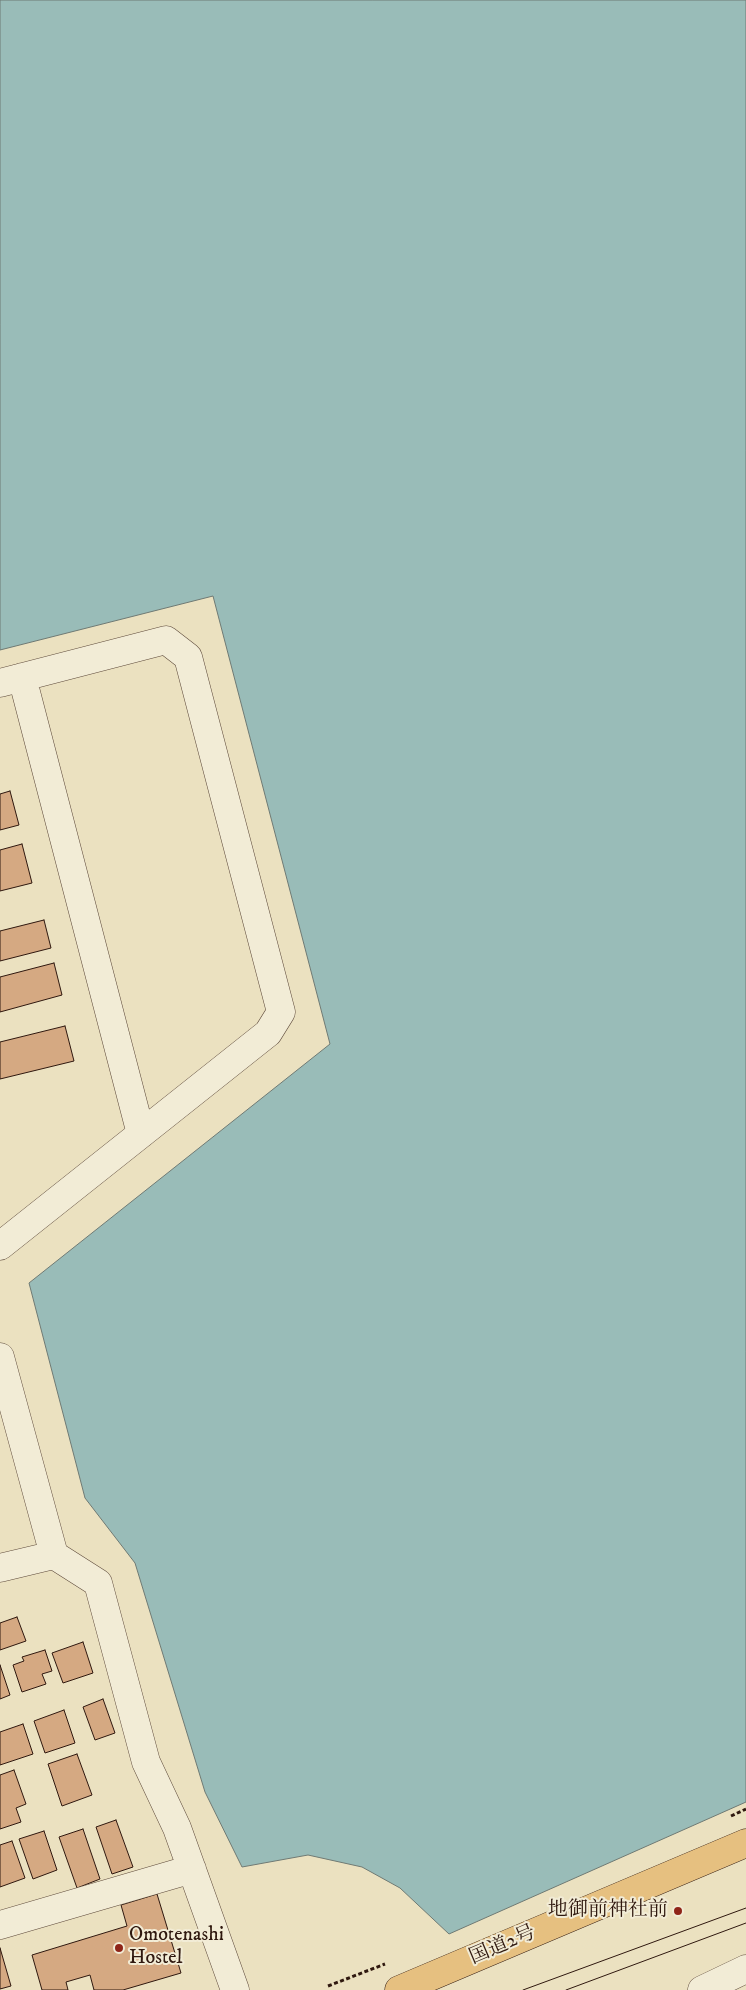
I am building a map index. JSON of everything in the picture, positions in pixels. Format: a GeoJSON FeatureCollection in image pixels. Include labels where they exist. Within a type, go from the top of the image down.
{"type":"FeatureCollection","features":[{"type":"Feature","properties":{"kind":"highway","name":"国道2号"},"geometry":{"type":"LineString","coordinates":[[399,1990],[746,1843]]}},
{"type":"Feature","properties":{"kind":"street"},"geometry":{"type":"LineString","coordinates":[[0,1246],[268,1032],[281,1012],[188,657],[166,640],[11,680],[140,1134]]}},
{"type":"Feature","properties":{"kind":"street"},"geometry":{"type":"LineString","coordinates":[[0,1357],[54,1555],[98,1583],[146,1762],[177,1828],[235,1990]]}},
{"type":"Feature","properties":{"kind":"street"},"geometry":{"type":"LineString","coordinates":[[0,1568],[54,1555]]}},
{"type":"Feature","properties":{"kind":"street"},"geometry":{"type":"LineString","coordinates":[[0,1924],[192,1870]]}},
{"type":"Feature","properties":{"kind":"street"},"geometry":{"type":"LineString","coordinates":[[702,1990],[746,1969]]}},
{"type":"Feature","properties":{"kind":"water"},"geometry":{"type":"Polygon","coordinates":[[[0,0],[746,0],[746,1802],[449,1934],[400,1888],[362,1867],[308,1855],[242,1867],[205,1792],[135,1563],[85,1498],[29,1283],[330,1044],[213,596],[0,650],[0,0]]]}},
{"type":"Feature","properties":{"kind":"building"},"geometry":{"type":"Polygon","coordinates":[[[10,791],[19,825],[0,830],[0,794],[10,791]]]}},
{"type":"Feature","properties":{"kind":"building"},"geometry":{"type":"Polygon","coordinates":[[[22,844],[32,883],[0,891],[0,850],[22,844]]]}},
{"type":"Feature","properties":{"kind":"building"},"geometry":{"type":"Polygon","coordinates":[[[44,920],[51,948],[0,961],[0,931],[44,920]]]}},
{"type":"Feature","properties":{"kind":"building"},"geometry":{"type":"Polygon","coordinates":[[[54,963],[62,995],[0,1012],[0,977],[54,963]]]}},
{"type":"Feature","properties":{"kind":"building"},"geometry":{"type":"Polygon","coordinates":[[[65,1026],[74,1061],[0,1079],[0,1042],[65,1026]]]}},
{"type":"Feature","properties":{"kind":"building"},"geometry":{"type":"Polygon","coordinates":[[[17,1617],[26,1641],[0,1650],[0,1623],[17,1617]]]}},
{"type":"Feature","properties":{"kind":"building"},"geometry":{"type":"Polygon","coordinates":[[[83,1642],[93,1673],[63,1683],[52,1653],[83,1642]]]}},
{"type":"Feature","properties":{"kind":"building"},"geometry":{"type":"Polygon","coordinates":[[[45,1650],[52,1671],[42,1674],[46,1684],[22,1692],[13,1665],[24,1661],[22,1657],[45,1650]]]}},
{"type":"Feature","properties":{"kind":"building"},"geometry":{"type":"Polygon","coordinates":[[[0,1665],[10,1695],[0,1699],[0,1665]]]}},
{"type":"Feature","properties":{"kind":"building"},"geometry":{"type":"Polygon","coordinates":[[[103,1699],[115,1733],[95,1740],[83,1707],[103,1699]]]}},
{"type":"Feature","properties":{"kind":"building"},"geometry":{"type":"Polygon","coordinates":[[[64,1710],[75,1743],[45,1753],[34,1721],[64,1710]]]}},
{"type":"Feature","properties":{"kind":"building"},"geometry":{"type":"Polygon","coordinates":[[[23,1724],[33,1754],[0,1765],[0,1732],[23,1724]]]}},
{"type":"Feature","properties":{"kind":"building"},"geometry":{"type":"Polygon","coordinates":[[[77,1754],[92,1795],[62,1806],[48,1764],[77,1754]]]}},
{"type":"Feature","properties":{"kind":"building"},"geometry":{"type":"Polygon","coordinates":[[[14,1770],[26,1804],[16,1808],[21,1822],[0,1829],[0,1775],[14,1770]]]}},
{"type":"Feature","properties":{"kind":"building"},"geometry":{"type":"Polygon","coordinates":[[[116,1820],[133,1867],[112,1874],[96,1827],[116,1820]]]}},
{"type":"Feature","properties":{"kind":"building"},"geometry":{"type":"Polygon","coordinates":[[[83,1829],[100,1879],[77,1888],[59,1837],[83,1829]]]}},
{"type":"Feature","properties":{"kind":"building"},"geometry":{"type":"Polygon","coordinates":[[[44,1831],[57,1870],[33,1879],[19,1839],[44,1831]]]}},
{"type":"Feature","properties":{"kind":"building"},"geometry":{"type":"Polygon","coordinates":[[[12,1841],[25,1878],[0,1887],[0,1845],[12,1841]]]}},
{"type":"Feature","properties":{"kind":"building"},"geometry":{"type":"Polygon","coordinates":[[[157,1894],[181,1973],[123,1990],[94,1990],[90,1975],[66,1982],[68,1990],[42,1990],[32,1955],[127,1926],[121,1905],[157,1894]]]}},
{"type":"Feature","properties":{"kind":"building"},"geometry":{"type":"Polygon","coordinates":[[[0,1948],[11,1986],[0,1989],[0,1948]]]}},
{"type":"Feature","properties":{"kind":"tram line"},"geometry":{"type":"LineString","coordinates":[[523,1990],[746,1908]]}},
{"type":"Feature","properties":{"kind":"tram line"},"geometry":{"type":"LineString","coordinates":[[566,1990],[746,1923]]}},
{"type":"Feature","properties":{"kind":"place","name":"地御前神社前"},"geometry":{"type":"Point","coordinates":[678,1911]}},
{"type":"Feature","properties":{"kind":"place","name":"Omotenashi Hostel"},"geometry":{"type":"Point","coordinates":[119,1948]}}]}
